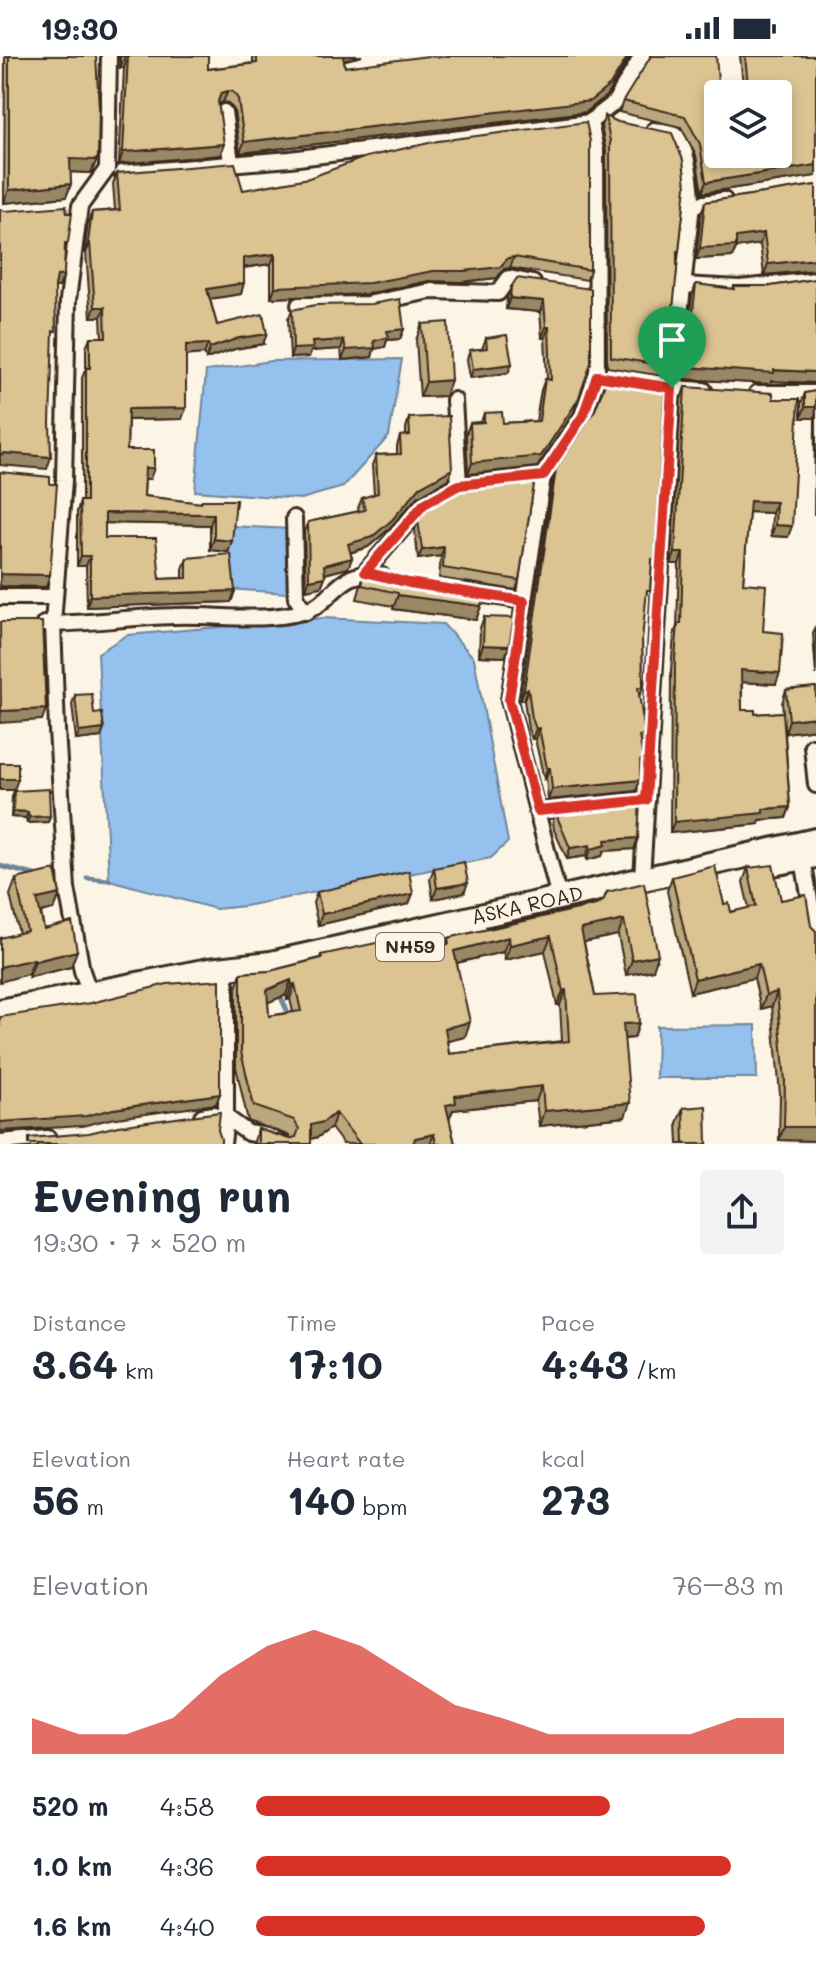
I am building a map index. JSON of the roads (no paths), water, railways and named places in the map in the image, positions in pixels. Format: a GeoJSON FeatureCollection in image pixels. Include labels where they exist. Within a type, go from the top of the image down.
{"type":"FeatureCollection","features":[{"type":"Feature","properties":{"kind":"highway","name":"ASKA ROAD"},"geometry":{"type":"LineString","coordinates":[[225,975],[559,898],[642,886],[816,840]]}},
{"type":"Feature","properties":{"kind":"highway","name":"NH59"},"geometry":{"type":"LineString","coordinates":[[0,1011],[445,941],[642,886],[809,858]]}},
{"type":"Feature","properties":{"kind":"highway","name":"NH59"},"geometry":{"type":"LineString","coordinates":[[0,1024],[92,997]]}},
{"type":"Feature","properties":{"kind":"street"},"geometry":{"type":"LineString","coordinates":[[92,997],[82,971],[67,888],[53,624],[64,480],[73,207],[107,169],[109,56]]}},
{"type":"Feature","properties":{"kind":"street"},"geometry":{"type":"LineString","coordinates":[[595,118],[614,103],[642,56]]}},
{"type":"Feature","properties":{"kind":"street"},"geometry":{"type":"LineString","coordinates":[[224,112],[231,162]]}},
{"type":"Feature","properties":{"kind":"street"},"geometry":{"type":"LineString","coordinates":[[102,175],[290,159],[595,118],[616,122]]}},
{"type":"Feature","properties":{"kind":"street"},"geometry":{"type":"LineString","coordinates":[[559,898],[509,700],[543,476],[583,416],[604,377],[589,291],[595,118]]}},
{"type":"Feature","properties":{"kind":"street"},"geometry":{"type":"LineString","coordinates":[[642,886],[664,387],[692,205],[689,168],[679,141],[674,134],[646,128]]}},
{"type":"Feature","properties":{"kind":"street"},"geometry":{"type":"LineString","coordinates":[[692,205],[738,198]]}},
{"type":"Feature","properties":{"kind":"street"},"geometry":{"type":"LineString","coordinates":[[299,305],[367,304],[431,291],[498,293],[509,278],[551,286]]}},
{"type":"Feature","properties":{"kind":"street"},"geometry":{"type":"LineString","coordinates":[[682,285],[740,288],[816,280]]}},
{"type":"Feature","properties":{"kind":"street"},"geometry":{"type":"LineString","coordinates":[[664,387],[715,391]]}},
{"type":"Feature","properties":{"kind":"street"},"geometry":{"type":"LineString","coordinates":[[744,392],[816,393]]}},
{"type":"Feature","properties":{"kind":"street"},"geometry":{"type":"LineString","coordinates":[[454,400],[459,485]]}},
{"type":"Feature","properties":{"kind":"street"},"geometry":{"type":"LineString","coordinates":[[27,624],[175,615],[264,618],[306,612],[347,580],[365,572],[424,504],[459,485],[543,476]]}},
{"type":"Feature","properties":{"kind":"street"},"geometry":{"type":"LineString","coordinates":[[48,479],[64,480]]}},
{"type":"Feature","properties":{"kind":"street"},"geometry":{"type":"LineString","coordinates":[[294,518],[296,598],[306,612]]}},
{"type":"Feature","properties":{"kind":"street"},"geometry":{"type":"LineString","coordinates":[[365,572],[394,579]]}},
{"type":"Feature","properties":{"kind":"street"},"geometry":{"type":"LineString","coordinates":[[453,590],[524,601]]}},
{"type":"Feature","properties":{"kind":"street"},"geometry":{"type":"LineString","coordinates":[[0,597],[54,597]]}},
{"type":"Feature","properties":{"kind":"street"},"geometry":{"type":"LineString","coordinates":[[812,746],[816,785]]}},
{"type":"Feature","properties":{"kind":"street"},"geometry":{"type":"LineString","coordinates":[[538,811],[646,800]]}},
{"type":"Feature","properties":{"kind":"street"},"geometry":{"type":"LineString","coordinates":[[809,858],[816,937]]}},
{"type":"Feature","properties":{"kind":"street"},"geometry":{"type":"LineString","coordinates":[[223,1144],[226,1117],[225,975]]}},
{"type":"Feature","properties":{"kind":"street"},"geometry":{"type":"LineString","coordinates":[[185,1118],[214,1114],[226,1117],[248,1133],[267,1136],[284,1144]]}},
{"type":"Feature","properties":{"kind":"street"},"geometry":{"type":"LineString","coordinates":[[0,1142],[70,1137]]}},
{"type":"Feature","properties":{"kind":"water"},"geometry":{"type":"Polygon","coordinates":[[[402,359],[389,436],[343,487],[301,499],[195,491],[206,371],[271,361],[402,359]]]}},
{"type":"Feature","properties":{"kind":"water"},"geometry":{"type":"Polygon","coordinates":[[[231,526],[292,529],[288,593],[227,589],[231,526]]]}},
{"type":"Feature","properties":{"kind":"water"},"geometry":{"type":"Polygon","coordinates":[[[323,618],[443,624],[474,658],[508,842],[491,858],[216,909],[109,880],[98,653],[127,635],[323,618]]]}},
{"type":"Feature","properties":{"kind":"water"},"geometry":{"type":"Polygon","coordinates":[[[756,1025],[757,1078],[656,1078],[657,1026],[756,1025]]]}},
{"type":"Feature","properties":{"kind":"waterway"},"geometry":{"type":"LineString","coordinates":[[0,866],[38,876]]}},
{"type":"Feature","properties":{"kind":"waterway"},"geometry":{"type":"LineString","coordinates":[[87,878],[109,880]]}},
{"type":"Feature","properties":{"kind":"waterway"},"geometry":{"type":"LineString","coordinates":[[279,993],[290,1017]]}}]}
